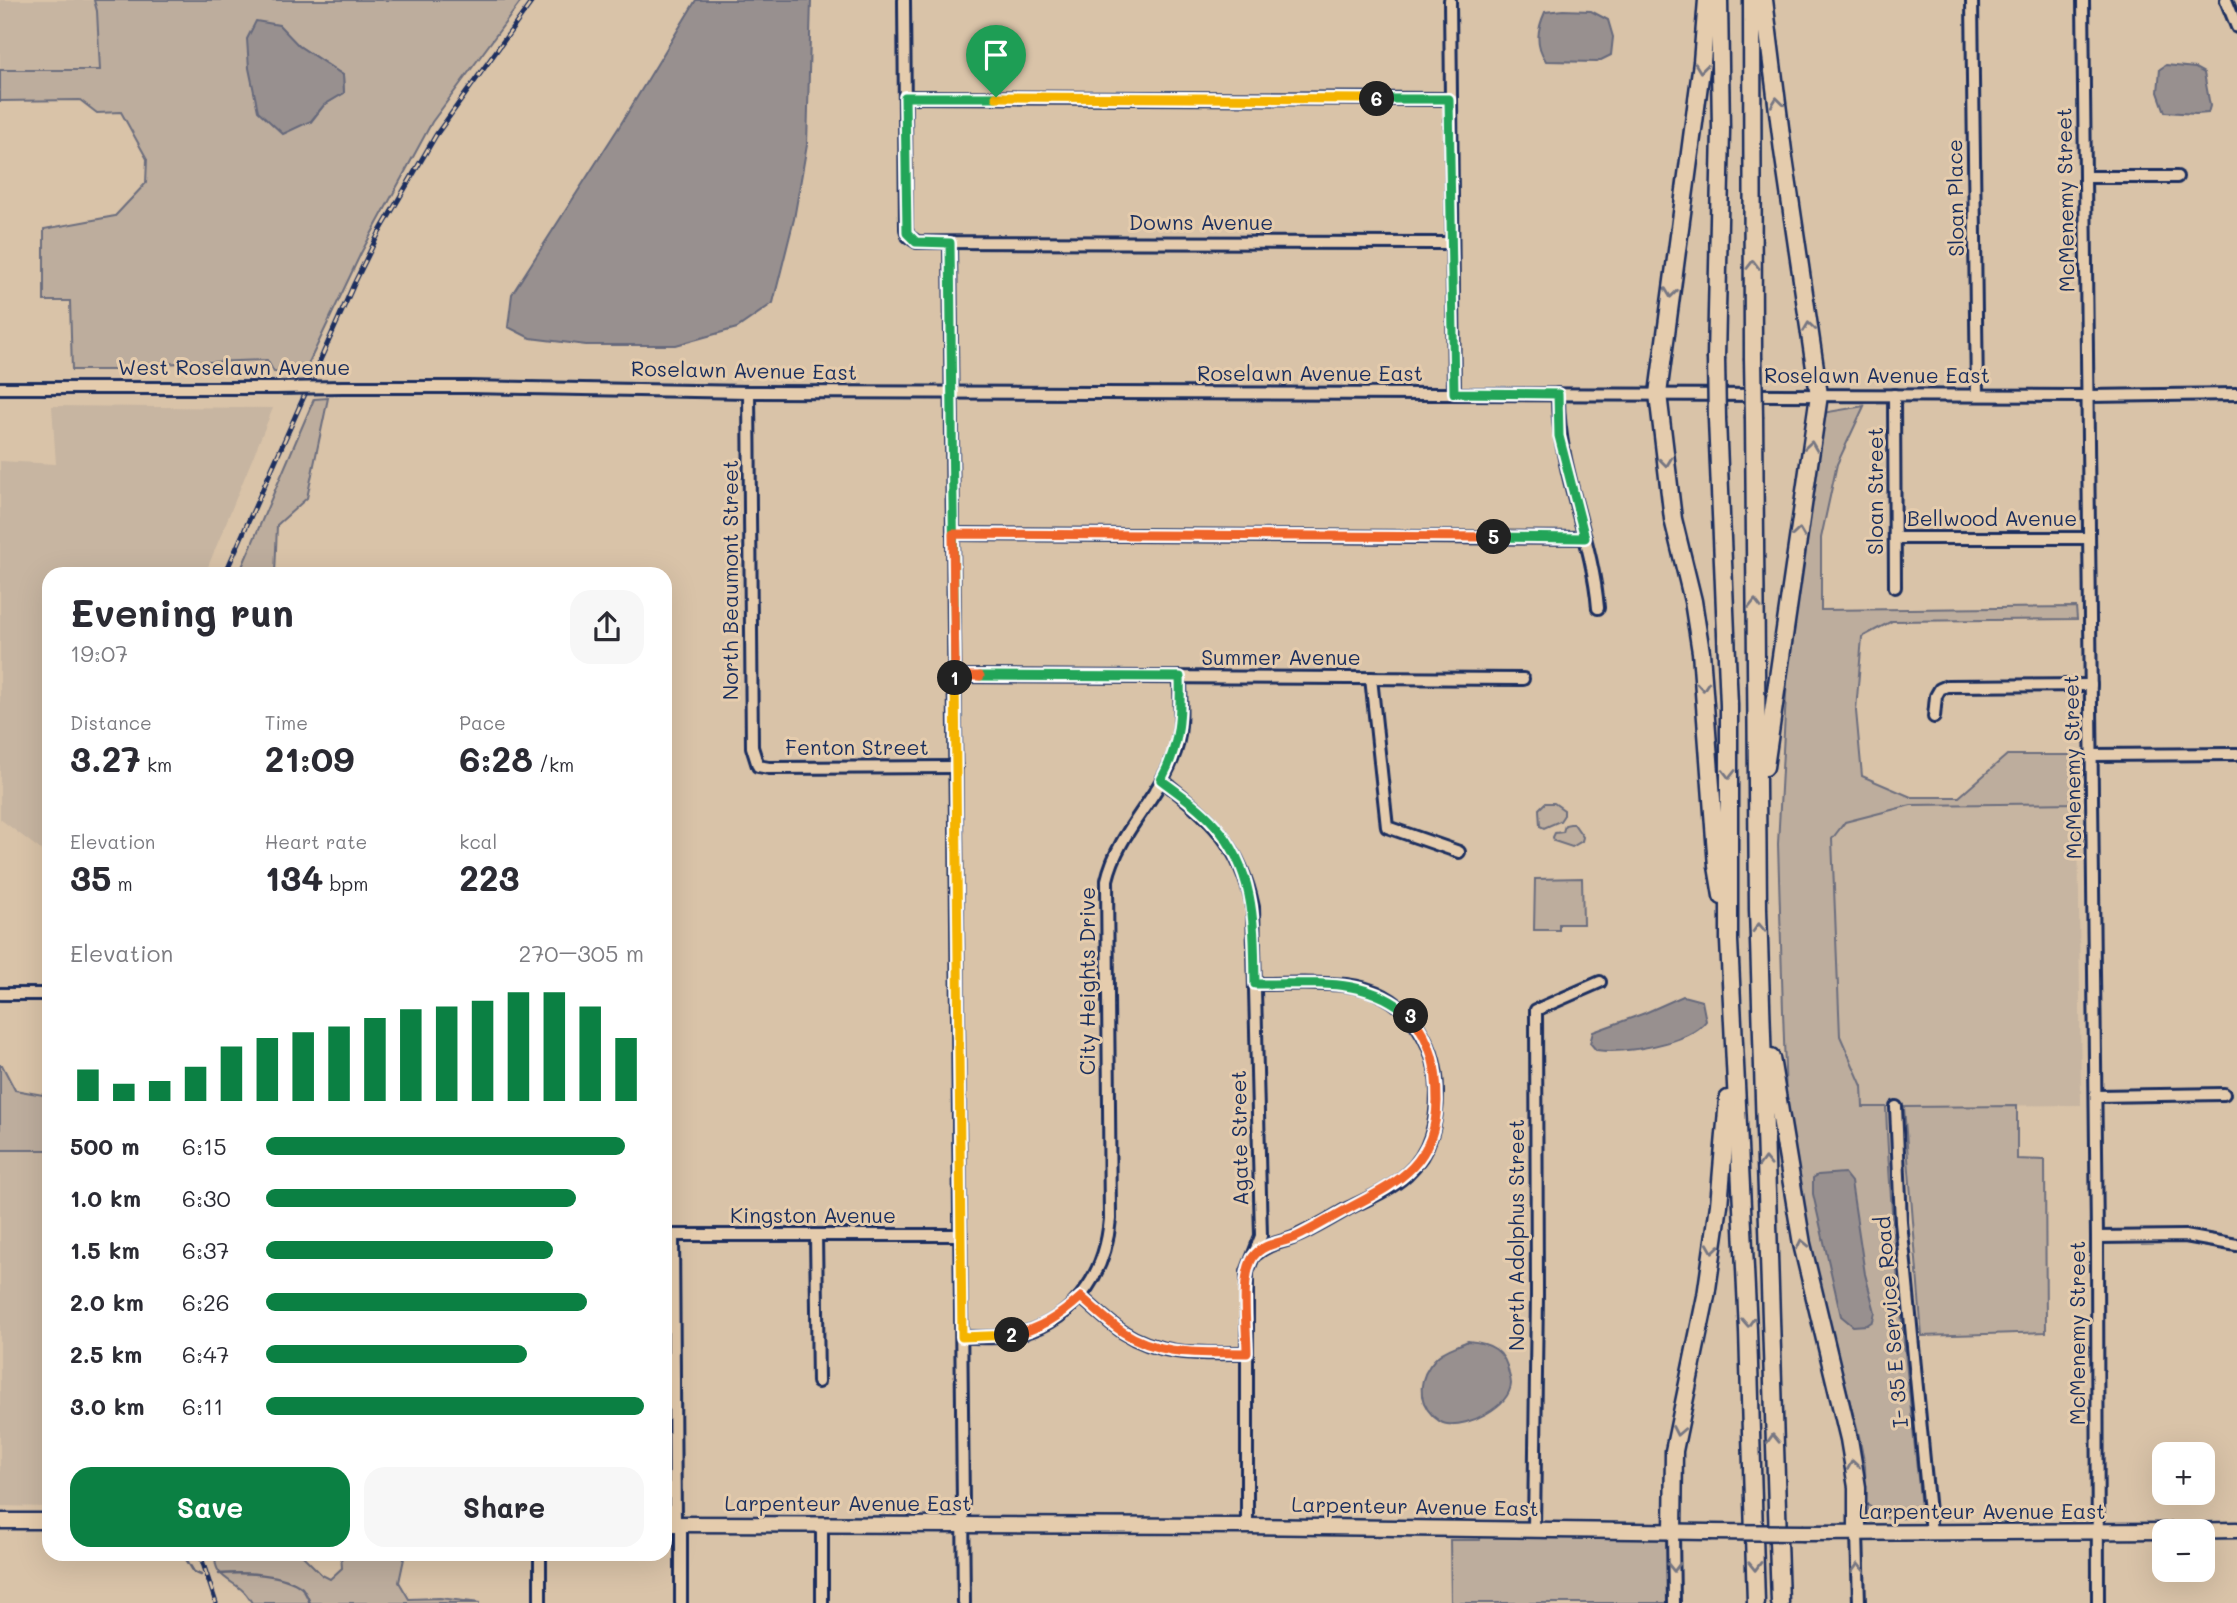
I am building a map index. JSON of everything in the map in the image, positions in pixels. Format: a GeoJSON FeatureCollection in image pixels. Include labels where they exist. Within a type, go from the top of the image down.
{"type":"FeatureCollection","features":[{"type":"Feature","properties":{"kind":"highway"},"geometry":{"type":"LineString","coordinates":[[1707,0],[1702,62],[1658,394],[1673,519],[1693,601],[1701,652],[1717,866],[1729,941]]}},
{"type":"Feature","properties":{"kind":"highway"},"geometry":{"type":"LineString","coordinates":[[1719,0],[1721,131],[1716,358],[1729,705],[1729,941],[1748,1330],[1756,1603]]}},
{"type":"Feature","properties":{"kind":"highway"},"geometry":{"type":"LineString","coordinates":[[1752,0],[1757,819],[1780,1603]]}},
{"type":"Feature","properties":{"kind":"highway"},"geometry":{"type":"LineString","coordinates":[[1757,819],[1819,395],[1783,151],[1765,0]]}},
{"type":"Feature","properties":{"kind":"highway"},"geometry":{"type":"LineString","coordinates":[[1761,996],[1802,1244],[1849,1440],[1857,1487],[1857,1533]]}},
{"type":"Feature","properties":{"kind":"highway"},"geometry":{"type":"LineString","coordinates":[[1673,1531],[1674,1451],[1706,1296],[1717,1218],[1733,1034]]}},
{"type":"Feature","properties":{"kind":"main road"},"geometry":{"type":"LineString","coordinates":[[0,1521],[42,1521]]}},
{"type":"Feature","properties":{"kind":"main road","name":"Larpenteur Avenue East"},"geometry":{"type":"LineString","coordinates":[[673,1524],[1247,1526],[1812,1533],[2152,1531]]}},
{"type":"Feature","properties":{"kind":"main road"},"geometry":{"type":"LineString","coordinates":[[2215,1530],[2237,1530]]}},
{"type":"Feature","properties":{"kind":"street","name":"Downs Avenue"},"geometry":{"type":"LineString","coordinates":[[904,0],[907,233],[916,242],[1451,243]]}},
{"type":"Feature","properties":{"kind":"street"},"geometry":{"type":"LineString","coordinates":[[1450,0],[1454,393]]}},
{"type":"Feature","properties":{"kind":"street","name":"Sloan Place"},"geometry":{"type":"LineString","coordinates":[[1972,0],[1978,395]]}},
{"type":"Feature","properties":{"kind":"street","name":"McMenemy Street"},"geometry":{"type":"LineString","coordinates":[[2083,0],[2096,1096],[2098,1603]]}},
{"type":"Feature","properties":{"kind":"street"},"geometry":{"type":"LineString","coordinates":[[2227,0],[2237,27]]}},
{"type":"Feature","properties":{"kind":"street"},"geometry":{"type":"LineString","coordinates":[[905,97],[1449,99]]}},
{"type":"Feature","properties":{"kind":"street"},"geometry":{"type":"LineString","coordinates":[[2085,177],[2177,177]]}},
{"type":"Feature","properties":{"kind":"street"},"geometry":{"type":"LineString","coordinates":[[950,243],[964,1603]]}},
{"type":"Feature","properties":{"kind":"street","name":"Roselawn Avenue East"},"geometry":{"type":"LineString","coordinates":[[468,387],[749,392],[2088,396],[2237,394]]}},
{"type":"Feature","properties":{"kind":"street","name":"West Roselawn Avenue"},"geometry":{"type":"LineString","coordinates":[[0,388],[468,387]]}},
{"type":"Feature","properties":{"kind":"street","name":"North Beaumont Street"},"geometry":{"type":"LineString","coordinates":[[749,392],[752,747],[758,766]]}},
{"type":"Feature","properties":{"kind":"street"},"geometry":{"type":"LineString","coordinates":[[1558,394],[1559,436],[1593,566],[1598,608]]}},
{"type":"Feature","properties":{"kind":"street","name":"Sloan Street"},"geometry":{"type":"LineString","coordinates":[[1894,395],[1895,587]]}},
{"type":"Feature","properties":{"kind":"street"},"geometry":{"type":"LineString","coordinates":[[953,534],[1585,538]]}},
{"type":"Feature","properties":{"kind":"street","name":"Bellwood Avenue"},"geometry":{"type":"LineString","coordinates":[[1895,538],[2088,538]]}},
{"type":"Feature","properties":{"kind":"street","name":"Summer Avenue"},"geometry":{"type":"LineString","coordinates":[[955,676],[1523,679]]}},
{"type":"Feature","properties":{"kind":"street","name":"City Heights Drive"},"geometry":{"type":"LineString","coordinates":[[1081,1297],[1102,1262],[1110,1219],[1107,880],[1117,847],[1170,765],[1179,733],[1180,677]]}},
{"type":"Feature","properties":{"kind":"street"},"geometry":{"type":"LineString","coordinates":[[1371,678],[1387,827],[1459,852]]}},
{"type":"Feature","properties":{"kind":"street"},"geometry":{"type":"LineString","coordinates":[[1934,717],[1936,696],[1940,689],[1947,686],[2091,685]]}},
{"type":"Feature","properties":{"kind":"street"},"geometry":{"type":"LineString","coordinates":[[2092,755],[2237,754]]}},
{"type":"Feature","properties":{"kind":"street","name":"Fenton Street"},"geometry":{"type":"LineString","coordinates":[[758,766],[956,767]]}},
{"type":"Feature","properties":{"kind":"street","name":"Agate Street"},"geometry":{"type":"LineString","coordinates":[[1161,780],[1216,826],[1236,854],[1253,906],[1261,1236],[1247,1272],[1247,1526]]}},
{"type":"Feature","properties":{"kind":"street","name":"North Adolphus Street"},"geometry":{"type":"LineString","coordinates":[[1534,1529],[1536,1010],[1600,982]]}},
{"type":"Feature","properties":{"kind":"street"},"geometry":{"type":"LineString","coordinates":[[1254,1256],[1268,1245],[1296,1237],[1373,1196],[1407,1174],[1426,1150],[1433,1134],[1437,1105],[1436,1069],[1426,1039],[1411,1016],[1390,999],[1364,988],[1347,985],[1255,984]]}},
{"type":"Feature","properties":{"kind":"street"},"geometry":{"type":"LineString","coordinates":[[0,994],[42,995]]}},
{"type":"Feature","properties":{"kind":"street"},"geometry":{"type":"LineString","coordinates":[[2096,1096],[2224,1094]]}},
{"type":"Feature","properties":{"kind":"street","name":"I- 35 E Service Road"},"geometry":{"type":"LineString","coordinates":[[1895,1107],[1901,1222],[1931,1533]]}},
{"type":"Feature","properties":{"kind":"street","name":"Kingston Avenue"},"geometry":{"type":"LineString","coordinates":[[672,1235],[961,1235]]}},
{"type":"Feature","properties":{"kind":"street"},"geometry":{"type":"LineString","coordinates":[[816,1235],[818,1382]]}},
{"type":"Feature","properties":{"kind":"street"},"geometry":{"type":"LineString","coordinates":[[2097,1237],[2185,1236],[2237,1245]]}},
{"type":"Feature","properties":{"kind":"street"},"geometry":{"type":"LineString","coordinates":[[962,1337],[1024,1333],[1054,1319],[1081,1297],[1124,1332],[1155,1347],[1187,1352],[1247,1353]]}},
{"type":"Feature","properties":{"kind":"street"},"geometry":{"type":"LineString","coordinates":[[672,1452],[673,1524],[681,1603]]}},
{"type":"Feature","properties":{"kind":"street"},"geometry":{"type":"LineString","coordinates":[[822,1525],[822,1603]]}},
{"type":"Feature","properties":{"kind":"street"},"geometry":{"type":"LineString","coordinates":[[1673,1531],[1674,1603]]}},
{"type":"Feature","properties":{"kind":"street"},"geometry":{"type":"LineString","coordinates":[[1857,1533],[1859,1603]]}},
{"type":"Feature","properties":{"kind":"street"},"geometry":{"type":"LineString","coordinates":[[540,1561],[540,1603]]}},
{"type":"Feature","properties":{"kind":"shaded area"},"geometry":{"type":"Polygon","coordinates":[[[0,0],[94,0],[100,70],[0,70],[0,0]]]}},
{"type":"Feature","properties":{"kind":"shaded area"},"geometry":{"type":"Polygon","coordinates":[[[94,0],[522,0],[432,122],[361,253],[304,373],[274,372],[267,360],[157,364],[152,370],[72,370],[70,301],[44,301],[44,229],[115,216],[146,183],[147,159],[121,112],[97,113],[80,100],[0,101],[0,70],[100,70],[94,0]],[[278,25],[311,122],[324,105],[344,93],[343,75],[299,46],[278,25]]]}},
{"type":"Feature","properties":{"kind":"shaded area"},"geometry":{"type":"Polygon","coordinates":[[[696,0],[811,0],[807,145],[794,219],[773,303],[737,328],[676,345],[586,345],[530,338],[508,327],[512,294],[619,127],[696,0]]]}},
{"type":"Feature","properties":{"kind":"shaded area"},"geometry":{"type":"Polygon","coordinates":[[[1591,11],[1608,20],[1613,37],[1611,55],[1597,62],[1546,61],[1539,43],[1542,19],[1545,12],[1591,11]]]}},
{"type":"Feature","properties":{"kind":"shaded area"},"geometry":{"type":"Polygon","coordinates":[[[256,21],[279,25],[299,46],[343,75],[344,93],[324,105],[311,121],[283,134],[258,111],[249,68],[247,39],[256,21]]]}},
{"type":"Feature","properties":{"kind":"shaded area"},"geometry":{"type":"Polygon","coordinates":[[[2166,65],[2195,68],[2204,73],[2210,106],[2208,113],[2165,112],[2158,92],[2160,69],[2166,65]]]}},
{"type":"Feature","properties":{"kind":"shaded area"},"geometry":{"type":"Polygon","coordinates":[[[328,398],[307,498],[277,525],[275,567],[242,567],[314,399],[328,398]]]}},
{"type":"Feature","properties":{"kind":"shaded area"},"geometry":{"type":"Polygon","coordinates":[[[52,406],[273,408],[208,567],[42,567],[42,851],[0,819],[0,461],[56,464],[52,406]]]}},
{"type":"Feature","properties":{"kind":"shaded area"},"geometry":{"type":"Polygon","coordinates":[[[1864,406],[1837,464],[1821,538],[1821,610],[2076,607],[2077,619],[1892,621],[1862,637],[1856,711],[1862,776],[1911,797],[1959,797],[2007,755],[2079,755],[2078,803],[1911,805],[1845,822],[1832,839],[1840,1036],[1862,1086],[1863,1107],[1886,1107],[1896,1257],[1921,1508],[1918,1515],[1910,1518],[1882,1518],[1880,1513],[1866,1504],[1865,1466],[1859,1436],[1825,1320],[1811,1260],[1787,1126],[1778,844],[1787,677],[1822,413],[1864,406]]]}},
{"type":"Feature","properties":{"kind":"shaded area"},"geometry":{"type":"Polygon","coordinates":[[[1545,803],[1554,803],[1564,810],[1564,815],[1560,821],[1544,828],[1540,826],[1539,809],[1545,803]]]}},
{"type":"Feature","properties":{"kind":"shaded area"},"geometry":{"type":"Polygon","coordinates":[[[2078,803],[2081,1105],[1863,1107],[1862,1086],[1840,1036],[1832,839],[1845,822],[1911,805],[2078,803]]]}},
{"type":"Feature","properties":{"kind":"shaded area"},"geometry":{"type":"Polygon","coordinates":[[[1574,824],[1583,837],[1582,841],[1572,847],[1554,841],[1555,833],[1563,832],[1565,825],[1574,824]]]}},
{"type":"Feature","properties":{"kind":"shaded area"},"geometry":{"type":"Polygon","coordinates":[[[1582,878],[1583,924],[1559,924],[1559,930],[1534,930],[1535,879],[1582,878]]]}},
{"type":"Feature","properties":{"kind":"shaded area"},"geometry":{"type":"Polygon","coordinates":[[[1683,996],[1702,1001],[1706,1021],[1686,1036],[1639,1049],[1596,1050],[1590,1043],[1593,1032],[1683,996]]]}},
{"type":"Feature","properties":{"kind":"shaded area"},"geometry":{"type":"Polygon","coordinates":[[[2,1065],[15,1090],[42,1095],[42,1150],[0,1150],[2,1065]]]}},
{"type":"Feature","properties":{"kind":"shaded area"},"geometry":{"type":"Polygon","coordinates":[[[2017,1106],[2017,1159],[2045,1160],[2046,1332],[1922,1336],[1904,1107],[2017,1106]]]}},
{"type":"Feature","properties":{"kind":"shaded area"},"geometry":{"type":"Polygon","coordinates":[[[0,1151],[42,1151],[42,1507],[0,1506],[0,1151]]]}},
{"type":"Feature","properties":{"kind":"shaded area"},"geometry":{"type":"Polygon","coordinates":[[[1844,1173],[1851,1182],[1865,1274],[1875,1312],[1873,1321],[1867,1325],[1853,1326],[1841,1316],[1813,1194],[1813,1178],[1818,1175],[1844,1173]]]}},
{"type":"Feature","properties":{"kind":"shaded area"},"geometry":{"type":"Polygon","coordinates":[[[1468,1341],[1496,1349],[1507,1366],[1511,1384],[1509,1392],[1495,1408],[1476,1419],[1445,1424],[1433,1416],[1424,1402],[1423,1380],[1438,1356],[1468,1341]]]}},
{"type":"Feature","properties":{"kind":"shaded area"},"geometry":{"type":"Polygon","coordinates":[[[1481,1529],[1673,1531],[1674,1603],[1451,1603],[1450,1540],[1480,1540],[1481,1529]]]}},
{"type":"Feature","properties":{"kind":"shaded area"},"geometry":{"type":"Polygon","coordinates":[[[215,1561],[308,1561],[330,1579],[342,1568],[342,1561],[404,1561],[399,1582],[409,1599],[440,1598],[480,1603],[252,1603],[216,1566],[215,1561]]]}},
{"type":"Feature","properties":{"kind":"waterway"},"geometry":{"type":"LineString","coordinates":[[187,1561],[194,1572],[201,1575]]}},
{"type":"Feature","properties":{"kind":"waterway"},"geometry":{"type":"LineString","coordinates":[[219,1574],[251,1574],[285,1579],[302,1588],[310,1603]]}},
{"type":"Feature","properties":{"kind":"railway"},"geometry":{"type":"LineString","coordinates":[[228,567],[379,233],[436,135],[533,0]]}},
{"type":"Feature","properties":{"kind":"railway"},"geometry":{"type":"LineString","coordinates":[[202,1561],[216,1603]]}},
{"type":"Feature","properties":{"kind":"route"},"geometry":{"type":"LineString","coordinates":[[996,97],[905,97],[907,233],[911,239],[920,243],[950,243],[953,534],[954,605],[955,676],[962,1337],[1024,1333],[1054,1319],[1081,1297],[1124,1332],[1155,1347],[1171,1351],[1247,1353],[1247,1272],[1254,1256],[1268,1245],[1296,1237],[1396,1183],[1417,1164],[1426,1150],[1433,1134],[1437,1105],[1436,1069],[1432,1052],[1420,1027],[1411,1016],[1390,999],[1364,988],[1347,985],[1255,984],[1253,906],[1236,854],[1204,814],[1161,780],[1170,765],[1179,733],[1180,677],[955,676],[953,534],[1585,538],[1559,436],[1558,394],[1454,393],[1449,99],[996,97]]}}]}
